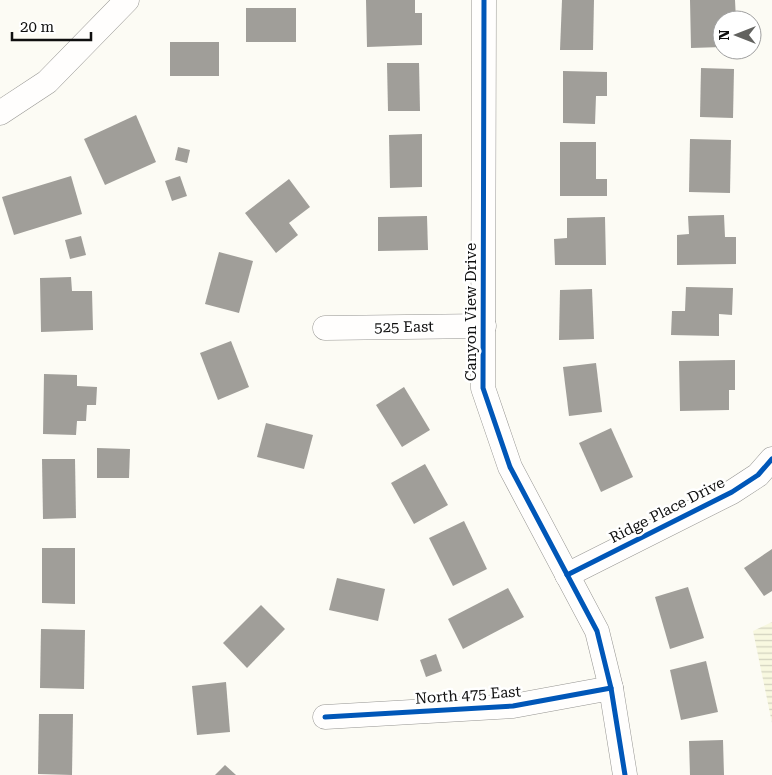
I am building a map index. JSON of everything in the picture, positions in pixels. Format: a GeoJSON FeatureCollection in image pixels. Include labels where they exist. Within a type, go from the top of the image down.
{"type":"FeatureCollection","features":[{"type":"Feature","properties":{"kind":"street"},"geometry":{"type":"LineString","coordinates":[[0,113],[47,82],[127,0]]}},
{"type":"Feature","properties":{"kind":"street","name":"Canyon View Drive"},"geometry":{"type":"LineString","coordinates":[[484,0],[483,388],[510,467],[597,632],[611,688],[625,775]]}},
{"type":"Feature","properties":{"kind":"street","name":"525 East"},"geometry":{"type":"LineString","coordinates":[[325,328],[484,326]]}},
{"type":"Feature","properties":{"kind":"street","name":"Ridge Place Drive"},"geometry":{"type":"LineString","coordinates":[[567,575],[732,492],[758,475],[772,459]]}},
{"type":"Feature","properties":{"kind":"street","name":"North 475 East"},"geometry":{"type":"LineString","coordinates":[[325,716],[513,706],[611,688]]}},
{"type":"Feature","properties":{"kind":"green space"},"geometry":{"type":"Polygon","coordinates":[[[772,622],[772,723],[753,631],[772,622]]]}},
{"type":"Feature","properties":{"kind":"building"},"geometry":{"type":"Polygon","coordinates":[[[366,0],[415,0],[415,13],[422,13],[422,45],[367,47],[366,0]]]}},
{"type":"Feature","properties":{"kind":"building"},"geometry":{"type":"Polygon","coordinates":[[[562,0],[594,0],[593,50],[560,50],[562,0]]]}},
{"type":"Feature","properties":{"kind":"building"},"geometry":{"type":"Polygon","coordinates":[[[690,0],[735,0],[736,10],[712,10],[712,47],[691,48],[690,0]]]}},
{"type":"Feature","properties":{"kind":"building"},"geometry":{"type":"Polygon","coordinates":[[[246,8],[296,8],[296,42],[246,42],[246,8]]]}},
{"type":"Feature","properties":{"kind":"building"},"geometry":{"type":"Polygon","coordinates":[[[170,42],[219,42],[219,76],[170,76],[170,42]]]}},
{"type":"Feature","properties":{"kind":"building"},"geometry":{"type":"Polygon","coordinates":[[[387,63],[419,63],[420,111],[388,111],[387,63]]]}},
{"type":"Feature","properties":{"kind":"building"},"geometry":{"type":"Polygon","coordinates":[[[701,68],[734,69],[733,118],[700,117],[701,68]]]}},
{"type":"Feature","properties":{"kind":"building"},"geometry":{"type":"Polygon","coordinates":[[[563,71],[607,72],[607,96],[596,96],[595,124],[563,123],[563,71]]]}},
{"type":"Feature","properties":{"kind":"building"},"geometry":{"type":"Polygon","coordinates":[[[136,115],[156,162],[105,185],[84,139],[136,115]]]}},
{"type":"Feature","properties":{"kind":"building"},"geometry":{"type":"Polygon","coordinates":[[[422,134],[422,187],[390,188],[389,135],[422,134]]]}},
{"type":"Feature","properties":{"kind":"building"},"geometry":{"type":"Polygon","coordinates":[[[690,139],[731,140],[730,193],[689,192],[690,139]]]}},
{"type":"Feature","properties":{"kind":"building"},"geometry":{"type":"Polygon","coordinates":[[[560,142],[596,142],[596,179],[607,179],[607,196],[560,196],[560,142]]]}},
{"type":"Feature","properties":{"kind":"building"},"geometry":{"type":"Polygon","coordinates":[[[178,147],[190,150],[187,163],[175,160],[178,147]]]}},
{"type":"Feature","properties":{"kind":"building"},"geometry":{"type":"Polygon","coordinates":[[[71,176],[82,214],[14,235],[2,197],[71,176]]]}},
{"type":"Feature","properties":{"kind":"building"},"geometry":{"type":"Polygon","coordinates":[[[180,176],[187,196],[172,201],[165,181],[180,176]]]}},
{"type":"Feature","properties":{"kind":"building"},"geometry":{"type":"Polygon","coordinates":[[[289,179],[310,207],[289,223],[298,235],[276,253],[245,213],[289,179]]]}},
{"type":"Feature","properties":{"kind":"building"},"geometry":{"type":"Polygon","coordinates":[[[724,215],[725,237],[736,237],[736,264],[677,265],[677,235],[689,234],[688,216],[724,215]]]}},
{"type":"Feature","properties":{"kind":"building"},"geometry":{"type":"Polygon","coordinates":[[[427,216],[428,250],[378,251],[378,217],[427,216]]]}},
{"type":"Feature","properties":{"kind":"building"},"geometry":{"type":"Polygon","coordinates":[[[605,217],[606,265],[555,265],[554,239],[567,238],[567,218],[605,217]]]}},
{"type":"Feature","properties":{"kind":"building"},"geometry":{"type":"Polygon","coordinates":[[[81,236],[86,255],[70,259],[65,240],[81,236]]]}},
{"type":"Feature","properties":{"kind":"building"},"geometry":{"type":"Polygon","coordinates":[[[219,252],[253,261],[239,313],[205,304],[219,252]]]}},
{"type":"Feature","properties":{"kind":"building"},"geometry":{"type":"Polygon","coordinates":[[[71,277],[72,291],[92,291],[93,330],[41,332],[40,278],[71,277]]]}},
{"type":"Feature","properties":{"kind":"building"},"geometry":{"type":"Polygon","coordinates":[[[686,287],[733,288],[732,315],[719,314],[719,336],[671,335],[672,311],[685,311],[686,287]]]}},
{"type":"Feature","properties":{"kind":"building"},"geometry":{"type":"Polygon","coordinates":[[[592,289],[594,339],[559,340],[560,290],[592,289]]]}},
{"type":"Feature","properties":{"kind":"building"},"geometry":{"type":"Polygon","coordinates":[[[231,341],[249,387],[218,400],[200,353],[231,341]]]}},
{"type":"Feature","properties":{"kind":"building"},"geometry":{"type":"Polygon","coordinates":[[[735,360],[735,390],[729,390],[729,410],[680,411],[679,361],[735,360]]]}},
{"type":"Feature","properties":{"kind":"building"},"geometry":{"type":"Polygon","coordinates":[[[596,363],[602,412],[569,416],[563,367],[596,363]]]}},
{"type":"Feature","properties":{"kind":"building"},"geometry":{"type":"Polygon","coordinates":[[[44,374],[77,375],[77,386],[97,387],[96,405],[87,405],[86,421],[77,421],[76,435],[43,434],[44,374]]]}},
{"type":"Feature","properties":{"kind":"building"},"geometry":{"type":"Polygon","coordinates":[[[404,387],[430,430],[402,447],[376,405],[404,387]]]}},
{"type":"Feature","properties":{"kind":"building"},"geometry":{"type":"Polygon","coordinates":[[[266,423],[313,435],[304,469],[257,457],[266,423]]]}},
{"type":"Feature","properties":{"kind":"building"},"geometry":{"type":"Polygon","coordinates":[[[611,428],[633,477],[601,492],[579,443],[611,428]]]}},
{"type":"Feature","properties":{"kind":"building"},"geometry":{"type":"Polygon","coordinates":[[[97,448],[130,449],[129,478],[97,478],[97,448]]]}},
{"type":"Feature","properties":{"kind":"building"},"geometry":{"type":"Polygon","coordinates":[[[42,459],[75,459],[76,518],[43,519],[42,459]]]}},
{"type":"Feature","properties":{"kind":"building"},"geometry":{"type":"Polygon","coordinates":[[[425,464],[448,505],[414,524],[391,483],[425,464]]]}},
{"type":"Feature","properties":{"kind":"building"},"geometry":{"type":"Polygon","coordinates":[[[464,521],[487,569],[453,586],[429,538],[464,521]]]}},
{"type":"Feature","properties":{"kind":"building"},"geometry":{"type":"Polygon","coordinates":[[[42,548],[75,548],[75,604],[42,603],[42,548]]]}},
{"type":"Feature","properties":{"kind":"building"},"geometry":{"type":"Polygon","coordinates":[[[772,549],[772,591],[764,596],[744,568],[772,549]]]}},
{"type":"Feature","properties":{"kind":"building"},"geometry":{"type":"Polygon","coordinates":[[[337,578],[385,589],[378,621],[329,610],[337,578]]]}},
{"type":"Feature","properties":{"kind":"building"},"geometry":{"type":"Polygon","coordinates":[[[688,587],[704,638],[670,649],[655,597],[688,587]]]}},
{"type":"Feature","properties":{"kind":"building"},"geometry":{"type":"Polygon","coordinates":[[[508,588],[524,617],[463,649],[448,619],[508,588]]]}},
{"type":"Feature","properties":{"kind":"building"},"geometry":{"type":"Polygon","coordinates":[[[261,605],[285,629],[247,668],[223,643],[261,605]]]}},
{"type":"Feature","properties":{"kind":"building"},"geometry":{"type":"Polygon","coordinates":[[[41,629],[85,630],[84,689],[40,688],[41,629]]]}},
{"type":"Feature","properties":{"kind":"building"},"geometry":{"type":"Polygon","coordinates":[[[436,654],[442,671],[426,677],[420,660],[436,654]]]}},
{"type":"Feature","properties":{"kind":"building"},"geometry":{"type":"Polygon","coordinates":[[[706,661],[718,712],[681,720],[670,670],[706,661]]]}},
{"type":"Feature","properties":{"kind":"building"},"geometry":{"type":"Polygon","coordinates":[[[226,682],[230,732],[197,735],[192,686],[226,682]]]}},
{"type":"Feature","properties":{"kind":"building"},"geometry":{"type":"Polygon","coordinates":[[[39,714],[73,714],[72,775],[38,774],[39,714]]]}},
{"type":"Feature","properties":{"kind":"building"},"geometry":{"type":"Polygon","coordinates":[[[723,740],[724,775],[690,775],[689,741],[723,740]]]}},
{"type":"Feature","properties":{"kind":"building"},"geometry":{"type":"Polygon","coordinates":[[[225,765],[236,775],[215,775],[225,765]]]}},
{"type":"Feature","properties":{"kind":"cycle path"},"geometry":{"type":"LineString","coordinates":[[484,0],[483,388],[510,467],[597,631],[611,688],[625,775]]}},
{"type":"Feature","properties":{"kind":"cycle path"},"geometry":{"type":"LineString","coordinates":[[567,575],[732,492],[758,475],[772,459]]}},
{"type":"Feature","properties":{"kind":"cycle path"},"geometry":{"type":"LineString","coordinates":[[325,717],[513,706],[611,688]]}}]}
